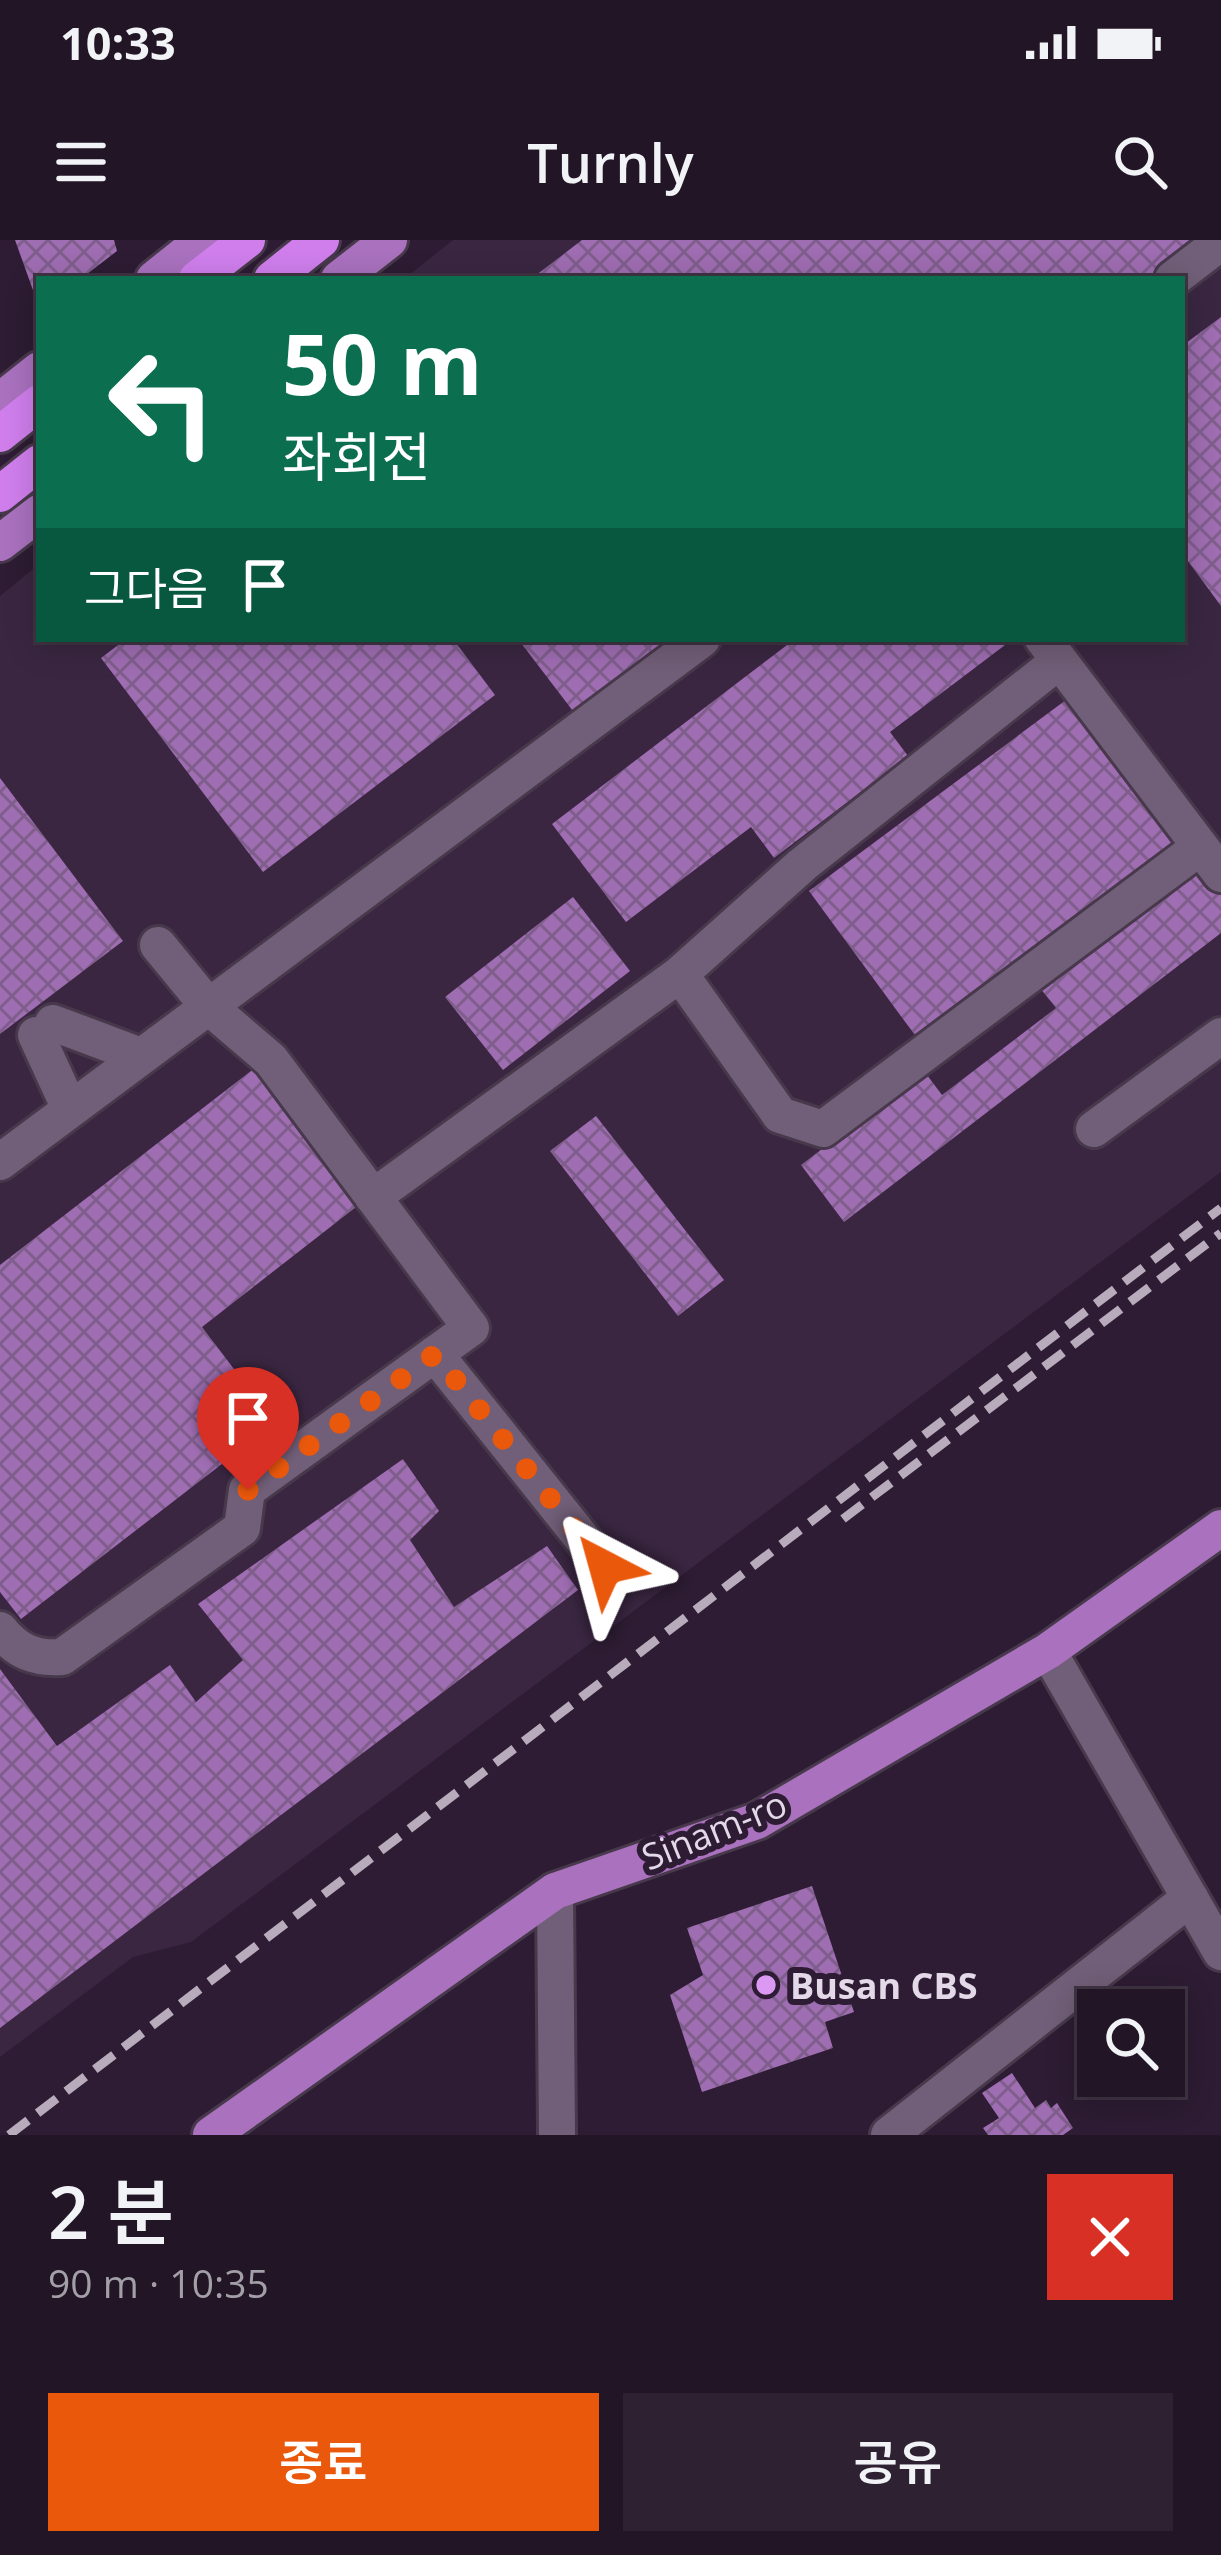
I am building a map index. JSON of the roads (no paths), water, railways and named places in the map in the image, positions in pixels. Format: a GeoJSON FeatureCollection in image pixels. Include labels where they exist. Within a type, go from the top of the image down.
{"type":"FeatureCollection","features":[{"type":"Feature","properties":{"kind":"highway"},"geometry":{"type":"LineString","coordinates":[[201,276],[247,240]]}},
{"type":"Feature","properties":{"kind":"highway"},"geometry":{"type":"LineString","coordinates":[[276,276],[321,240]]}},
{"type":"Feature","properties":{"kind":"highway"},"geometry":{"type":"LineString","coordinates":[[0,434],[36,405]]}},
{"type":"Feature","properties":{"kind":"highway"},"geometry":{"type":"LineString","coordinates":[[0,494],[36,465]]}},
{"type":"Feature","properties":{"kind":"main road"},"geometry":{"type":"LineString","coordinates":[[158,276],[203,240]]}},
{"type":"Feature","properties":{"kind":"main road"},"geometry":{"type":"LineString","coordinates":[[343,276],[389,240]]}},
{"type":"Feature","properties":{"kind":"main road"},"geometry":{"type":"LineString","coordinates":[[0,400],[36,372]]}},
{"type":"Feature","properties":{"kind":"main road"},"geometry":{"type":"LineString","coordinates":[[0,543],[36,515]]}},
{"type":"Feature","properties":{"kind":"main road","name":"Sinam-ro"},"geometry":{"type":"LineString","coordinates":[[212,2135],[555,1891],[757,1821],[1048,1651],[1221,1528]]}},
{"type":"Feature","properties":{"kind":"street"},"geometry":{"type":"LineString","coordinates":[[1177,276],[1221,242]]}},
{"type":"Feature","properties":{"kind":"street"},"geometry":{"type":"LineString","coordinates":[[0,1162],[698,642]]}},
{"type":"Feature","properties":{"kind":"street"},"geometry":{"type":"LineString","coordinates":[[373,1196],[680,974],[1051,650],[1211,861],[823,1130],[780,1115],[680,974]]}},
{"type":"Feature","properties":{"kind":"street"},"geometry":{"type":"LineString","coordinates":[[0,1630],[13,1646],[41,1658],[62,1657],[242,1528],[248,1490],[471,1328],[271,1060],[208,1006],[158,945]]}},
{"type":"Feature","properties":{"kind":"street"},"geometry":{"type":"LineString","coordinates":[[70,1109],[45,1029],[141,1056]]}},
{"type":"Feature","properties":{"kind":"street"},"geometry":{"type":"LineString","coordinates":[[1094,1129],[1221,1036]]}},
{"type":"Feature","properties":{"kind":"street"},"geometry":{"type":"LineString","coordinates":[[435,1354],[605,1567]]}},
{"type":"Feature","properties":{"kind":"street"},"geometry":{"type":"LineString","coordinates":[[1048,1651],[1221,1952]]}},
{"type":"Feature","properties":{"kind":"street"},"geometry":{"type":"LineString","coordinates":[[555,1891],[557,2135]]}},
{"type":"Feature","properties":{"kind":"street"},"geometry":{"type":"LineString","coordinates":[[890,2135],[1190,1898]]}},
{"type":"Feature","properties":{"kind":"railway"},"geometry":{"type":"LineString","coordinates":[[9,2135],[1221,1208]]}},
{"type":"Feature","properties":{"kind":"railway"},"geometry":{"type":"LineString","coordinates":[[843,1519],[1221,1233]]}},
{"type":"Feature","properties":{"kind":"place","name":"Busan CBS"},"geometry":{"type":"Point","coordinates":[766,1985]}}]}
